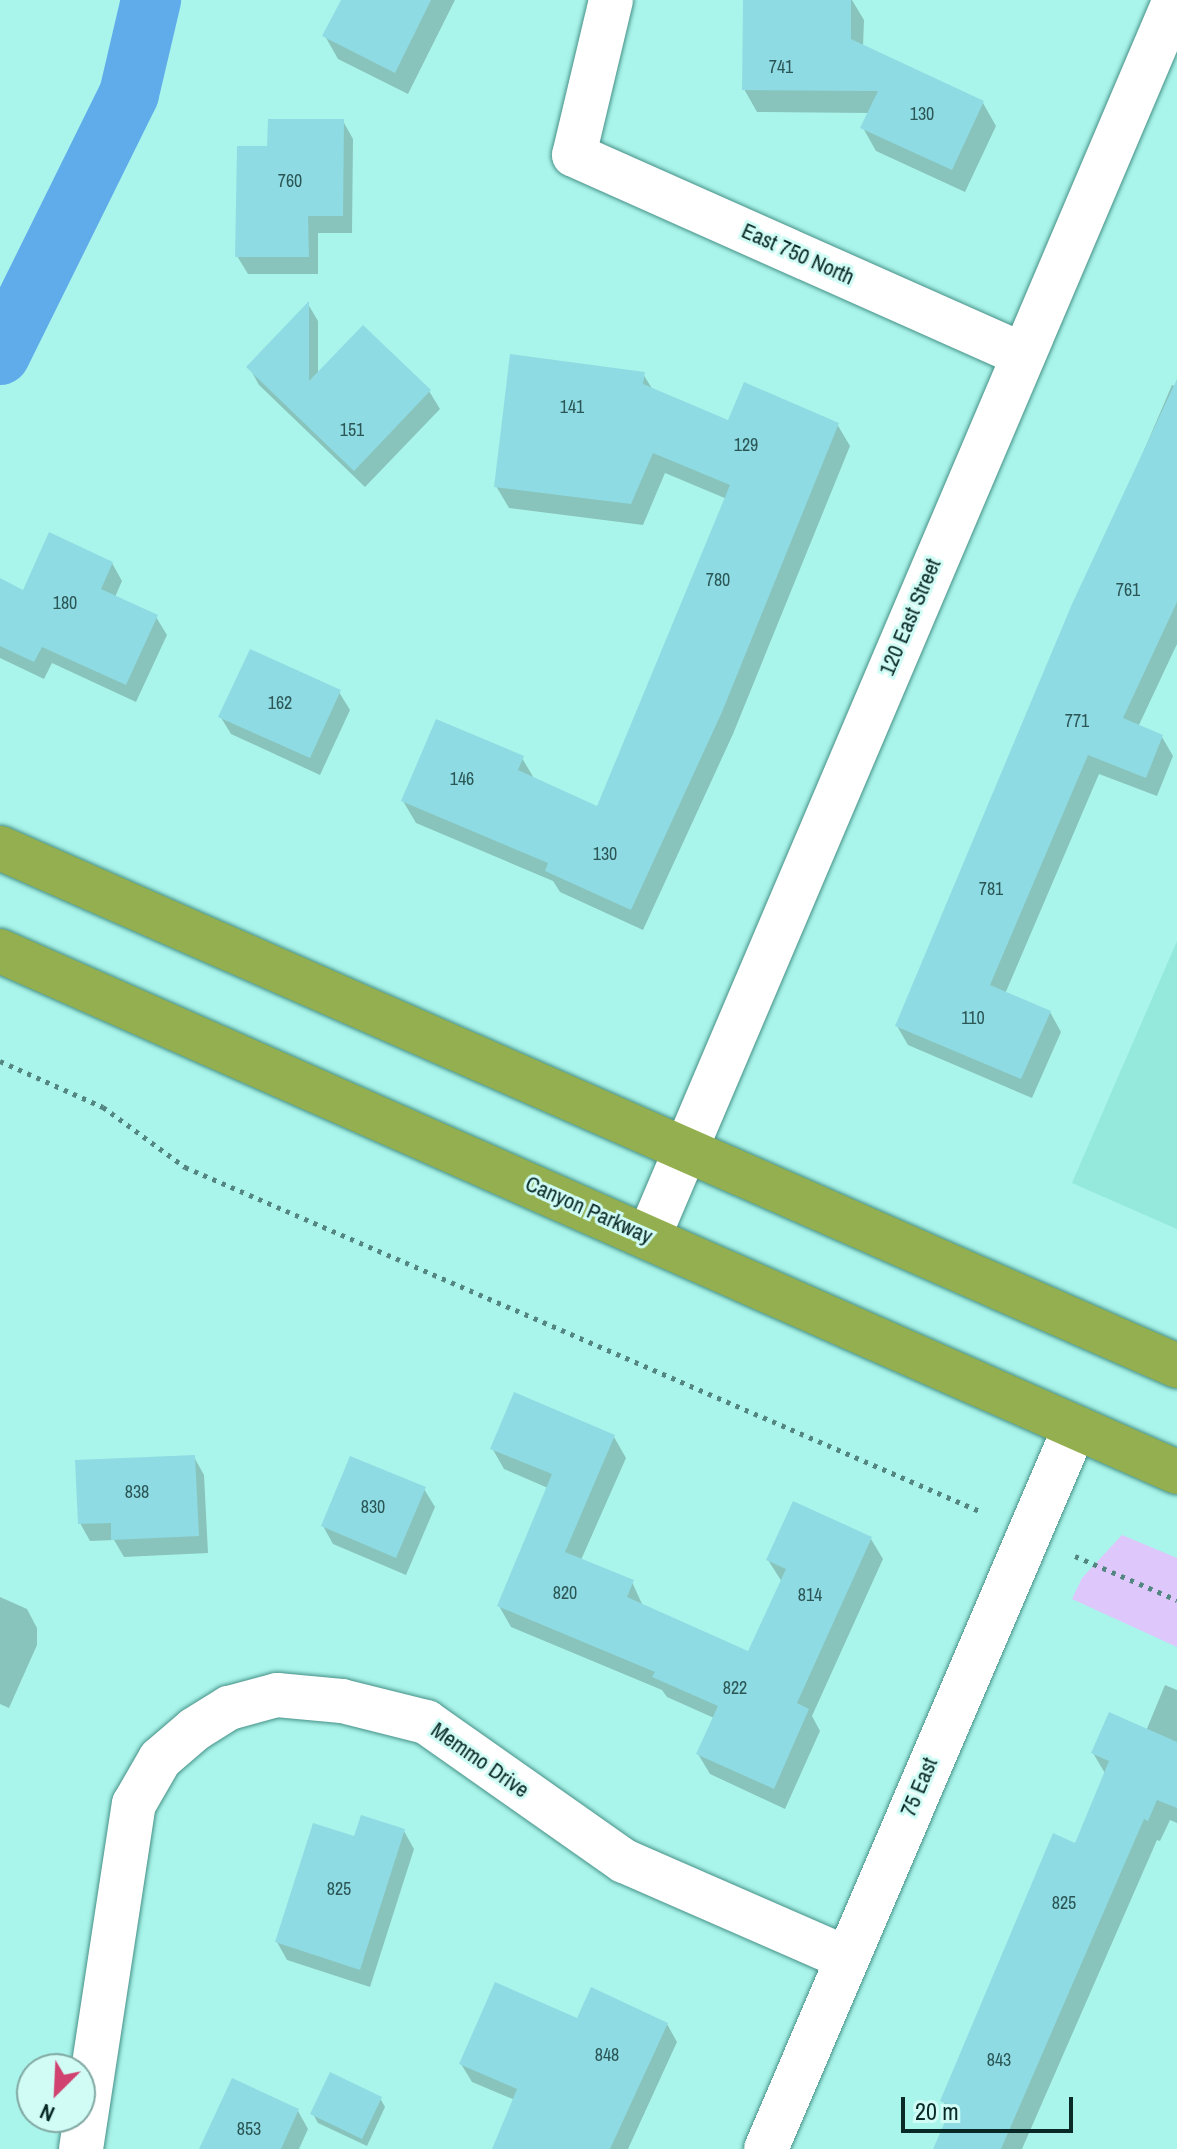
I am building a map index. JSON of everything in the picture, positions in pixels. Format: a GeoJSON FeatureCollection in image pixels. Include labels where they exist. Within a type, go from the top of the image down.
{"type":"FeatureCollection","features":[{"type":"Feature","properties":{"kind":"highway"},"geometry":{"type":"LineString","coordinates":[[0,848],[1177,1366]]}},
{"type":"Feature","properties":{"kind":"highway","name":"Canyon Parkway"},"geometry":{"type":"LineString","coordinates":[[0,951],[1177,1472]]}},
{"type":"Feature","properties":{"kind":"street","name":"East 750 North"},"geometry":{"type":"LineString","coordinates":[[611,0],[574,155],[1021,354]]}},
{"type":"Feature","properties":{"kind":"street","name":"120 East Street"},"geometry":{"type":"LineString","coordinates":[[649,1236],[1021,354],[1175,0]]}},
{"type":"Feature","properties":{"kind":"street","name":"75 East"},"geometry":{"type":"LineString","coordinates":[[766,2149],[1075,1427]]}},
{"type":"Feature","properties":{"kind":"street","name":"Memmo Drive"},"geometry":{"type":"LineString","coordinates":[[81,2149],[134,1804],[160,1759],[195,1729],[229,1708],[277,1695],[342,1701],[426,1722],[624,1861],[846,1958]]}},
{"type":"Feature","properties":{"kind":"path"},"geometry":{"type":"LineString","coordinates":[[0,1061],[103,1107],[185,1167],[972,1507]]}},
{"type":"Feature","properties":{"kind":"path"},"geometry":{"type":"LineString","coordinates":[[1078,1557],[1177,1600]]}},
{"type":"Feature","properties":{"kind":"shaded area"},"geometry":{"type":"Polygon","coordinates":[[[1177,941],[1177,1229],[1072,1183],[1177,941]]]}},
{"type":"Feature","properties":{"kind":"shaded area"},"geometry":{"type":"Polygon","coordinates":[[[1122,1535],[1177,1558],[1177,1647],[1072,1599],[1082,1578],[1122,1535]]]}},
{"type":"Feature","properties":{"kind":"building"},"geometry":{"type":"Polygon","coordinates":[[[341,0],[431,0],[395,73],[322,36],[341,0]]]}},
{"type":"Feature","properties":{"kind":"building"},"geometry":{"type":"Polygon","coordinates":[[[743,0],[851,0],[851,39],[984,101],[952,170],[860,128],[878,91],[742,90],[743,0]]]}},
{"type":"Feature","properties":{"kind":"building"},"geometry":{"type":"Polygon","coordinates":[[[268,119],[344,119],[343,216],[308,216],[309,257],[235,257],[237,146],[267,146],[268,119]]]}},
{"type":"Feature","properties":{"kind":"building"},"geometry":{"type":"Polygon","coordinates":[[[309,301],[309,381],[363,325],[431,390],[354,471],[246,367],[309,301]]]}},
{"type":"Feature","properties":{"kind":"building"},"geometry":{"type":"Polygon","coordinates":[[[510,354],[645,372],[643,384],[728,420],[744,382],[839,423],[722,712],[631,910],[545,871],[548,863],[401,801],[436,719],[524,756],[518,770],[597,806],[730,485],[653,453],[631,504],[494,487],[510,354]]]}},
{"type":"Feature","properties":{"kind":"building"},"geometry":{"type":"Polygon","coordinates":[[[1177,379],[1177,602],[1123,718],[1163,735],[1146,778],[1088,755],[990,985],[1051,1011],[1021,1079],[895,1026],[1072,604],[1177,379]]]}},
{"type":"Feature","properties":{"kind":"building"},"geometry":{"type":"Polygon","coordinates":[[[49,532],[113,562],[101,589],[158,615],[126,685],[42,647],[34,662],[0,646],[0,578],[23,590],[49,532]]]}},
{"type":"Feature","properties":{"kind":"building"},"geometry":{"type":"Polygon","coordinates":[[[250,649],[341,690],[310,758],[218,717],[250,649]]]}},
{"type":"Feature","properties":{"kind":"building"},"geometry":{"type":"Polygon","coordinates":[[[514,1392],[615,1435],[565,1552],[634,1580],[627,1597],[748,1651],[786,1569],[766,1560],[793,1501],[872,1537],[797,1703],[809,1709],[774,1789],[696,1754],[718,1706],[652,1677],[655,1672],[497,1606],[552,1474],[490,1449],[514,1392]]]}},
{"type":"Feature","properties":{"kind":"building"},"geometry":{"type":"Polygon","coordinates":[[[195,1455],[199,1536],[111,1540],[111,1523],[78,1524],[75,1460],[195,1455]]]}},
{"type":"Feature","properties":{"kind":"building"},"geometry":{"type":"Polygon","coordinates":[[[350,1456],[426,1487],[396,1558],[321,1526],[350,1456]]]}},
{"type":"Feature","properties":{"kind":"building"},"geometry":{"type":"Polygon","coordinates":[[[1109,1712],[1177,1742],[1177,1808],[1157,1800],[1148,1821],[1144,1819],[1001,2149],[933,2149],[952,2106],[940,2101],[1053,1833],[1075,1843],[1109,1761],[1091,1753],[1109,1712]]]}},
{"type":"Feature","properties":{"kind":"building"},"geometry":{"type":"Polygon","coordinates":[[[361,1815],[405,1829],[360,1970],[275,1942],[313,1823],[354,1836],[361,1815]]]}},
{"type":"Feature","properties":{"kind":"building"},"geometry":{"type":"Polygon","coordinates":[[[495,1982],[577,2018],[591,1987],[668,2023],[610,2149],[492,2149],[517,2089],[459,2064],[495,1982]]]}},
{"type":"Feature","properties":{"kind":"building"},"geometry":{"type":"Polygon","coordinates":[[[330,2072],[382,2097],[362,2139],[310,2114],[330,2072]]]}},
{"type":"Feature","properties":{"kind":"building"},"geometry":{"type":"Polygon","coordinates":[[[232,2078],[299,2109],[281,2149],[199,2149],[232,2078]]]}},
{"type":"Feature","properties":{"kind":"waterway"},"geometry":{"type":"LineString","coordinates":[[0,355],[129,94],[151,0]]}}]}
